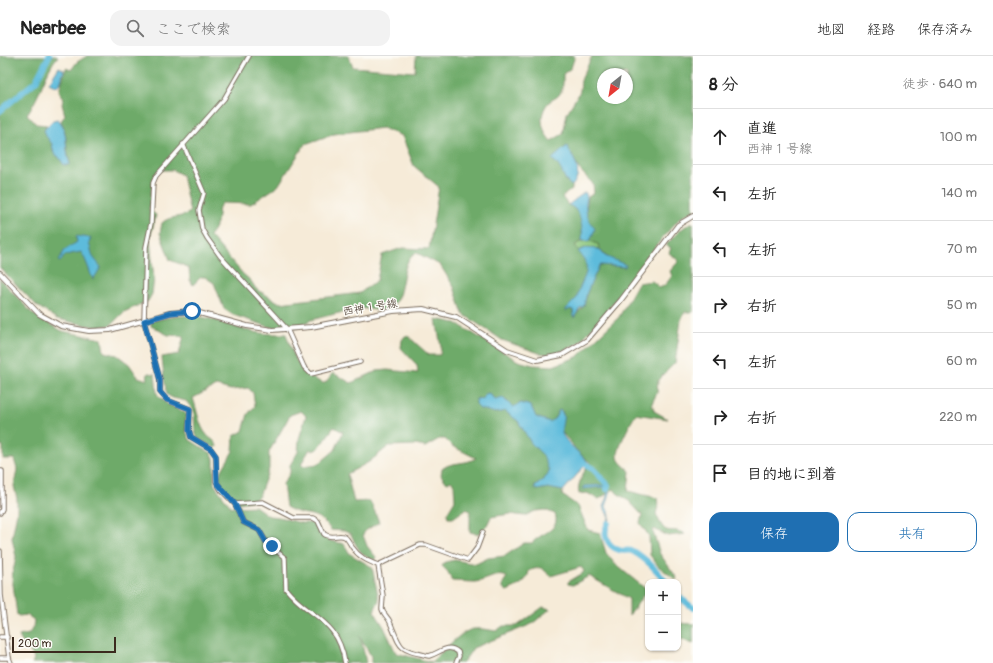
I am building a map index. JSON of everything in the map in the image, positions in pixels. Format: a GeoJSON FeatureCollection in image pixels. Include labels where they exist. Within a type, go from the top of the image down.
{"type":"FeatureCollection","features":[{"type":"Feature","properties":{"kind":"street"},"geometry":{"type":"LineString","coordinates":[[249,56],[224,99],[183,144],[156,176],[153,183],[151,223],[145,262],[144,321],[160,380],[160,392],[167,400],[190,409],[189,430],[191,437],[213,451],[218,463],[217,483],[235,504],[243,522],[259,530],[266,542],[285,558],[286,589],[302,605],[330,626],[341,646],[345,663]]}},
{"type":"Feature","properties":{"kind":"street"},"geometry":{"type":"LineString","coordinates":[[183,144],[204,193],[199,210],[202,229],[220,256],[287,329],[304,367],[311,374],[360,362]]}},
{"type":"Feature","properties":{"kind":"street","name":"西神１号線"},"geometry":{"type":"LineString","coordinates":[[0,273],[39,314],[61,326],[88,331],[110,330],[170,313],[192,311],[247,326],[272,330],[311,327],[393,311],[423,309],[456,317],[507,350],[537,360],[562,356],[587,340],[621,300],[678,225],[693,216]]}},
{"type":"Feature","properties":{"kind":"street"},"geometry":{"type":"LineString","coordinates":[[0,470],[2,471],[2,510],[0,513]]}},
{"type":"Feature","properties":{"kind":"street"},"geometry":{"type":"LineString","coordinates":[[235,504],[263,502],[294,518],[313,518],[318,520],[324,534],[328,537],[342,535],[346,537],[363,559],[378,565],[420,545],[426,545],[468,560],[476,548],[483,532]]}},
{"type":"Feature","properties":{"kind":"street"},"geometry":{"type":"LineString","coordinates":[[0,551],[1,616],[9,658],[12,663]]}},
{"type":"Feature","properties":{"kind":"street"},"geometry":{"type":"LineString","coordinates":[[378,565],[383,596],[382,609],[389,620],[397,642],[404,650],[429,656],[439,650],[455,649],[459,656],[456,663]]}},
{"type":"Feature","properties":{"kind":"street"},"geometry":{"type":"LineString","coordinates":[[0,637],[6,637]]}},
{"type":"Feature","properties":{"kind":"street"},"geometry":{"type":"LineString","coordinates":[[0,658],[9,658]]}},
{"type":"Feature","properties":{"kind":"green space"},"geometry":{"type":"Polygon","coordinates":[[[0,56],[58,56],[49,70],[36,100],[27,114],[36,124],[47,125],[44,130],[52,144],[53,152],[58,156],[64,165],[68,165],[70,163],[67,152],[65,131],[61,121],[65,115],[62,104],[64,98],[59,91],[66,68],[71,70],[77,62],[87,56],[348,56],[353,67],[415,72],[416,56],[575,56],[571,68],[563,74],[561,93],[549,102],[543,112],[543,127],[551,141],[563,134],[567,113],[580,91],[581,80],[592,56],[693,56],[693,211],[680,218],[663,237],[611,306],[578,344],[553,355],[539,353],[502,340],[463,314],[454,287],[440,265],[417,253],[409,259],[399,295],[391,309],[377,310],[359,308],[311,320],[297,327],[273,328],[233,315],[224,309],[214,283],[205,277],[201,277],[193,285],[190,280],[189,269],[170,260],[160,233],[162,223],[168,219],[183,216],[190,212],[182,175],[173,170],[158,170],[153,179],[149,210],[156,215],[150,239],[154,279],[152,294],[148,301],[124,312],[111,325],[96,327],[57,319],[37,306],[0,268],[0,56]],[[382,128],[334,134],[305,144],[278,186],[251,204],[222,203],[219,207],[217,223],[210,236],[251,281],[256,289],[280,303],[360,293],[377,280],[382,255],[402,248],[429,249],[439,187],[414,166],[402,136],[382,128]],[[567,146],[552,159],[561,167],[566,181],[572,186],[572,189],[562,197],[579,215],[582,225],[582,241],[575,245],[586,261],[587,271],[577,298],[566,309],[573,310],[574,317],[584,306],[587,292],[599,266],[625,267],[605,255],[598,244],[590,241],[592,236],[586,210],[588,197],[594,193],[593,184],[579,169],[567,146]]]}},
{"type":"Feature","properties":{"kind":"green space"},"geometry":{"type":"Polygon","coordinates":[[[690,223],[693,223],[693,312],[685,312],[681,320],[675,363],[658,380],[657,393],[652,403],[654,411],[668,419],[636,414],[622,441],[618,457],[621,463],[630,471],[628,491],[657,498],[658,506],[656,514],[663,527],[668,530],[685,534],[668,536],[654,529],[653,532],[660,554],[676,579],[658,566],[650,555],[649,536],[640,523],[642,515],[629,501],[617,493],[614,489],[599,499],[587,493],[579,494],[578,490],[580,482],[590,462],[578,452],[562,432],[561,426],[564,417],[562,411],[559,410],[555,418],[550,422],[536,417],[531,406],[521,403],[513,407],[506,400],[497,400],[487,393],[483,399],[477,398],[476,405],[496,413],[505,410],[518,421],[531,443],[543,455],[549,471],[547,476],[534,487],[537,490],[548,488],[563,491],[562,495],[578,506],[588,530],[600,533],[606,553],[615,564],[645,588],[645,593],[629,616],[629,599],[589,576],[573,585],[568,584],[568,582],[583,573],[584,571],[581,567],[551,576],[542,568],[534,569],[529,571],[528,575],[521,584],[507,591],[503,588],[503,583],[507,577],[503,576],[495,576],[475,582],[452,581],[448,572],[442,566],[445,562],[455,560],[476,564],[488,558],[505,556],[524,543],[532,543],[549,531],[555,524],[556,520],[555,514],[545,510],[535,511],[525,516],[510,514],[491,517],[486,527],[478,534],[470,532],[470,511],[466,509],[453,518],[448,518],[447,513],[455,500],[454,484],[451,481],[447,483],[441,475],[442,469],[450,465],[468,462],[476,458],[452,446],[445,439],[439,439],[425,447],[415,445],[389,446],[369,462],[347,474],[354,502],[369,501],[379,522],[365,531],[363,535],[367,546],[376,557],[375,560],[370,559],[363,554],[357,547],[351,534],[344,531],[331,530],[325,523],[315,516],[293,511],[286,507],[283,484],[290,473],[290,465],[298,452],[299,439],[306,416],[301,411],[290,415],[269,452],[269,469],[259,496],[253,501],[239,503],[226,491],[219,475],[233,451],[234,436],[243,431],[248,414],[255,406],[253,393],[248,388],[231,390],[216,386],[193,398],[198,418],[204,432],[216,443],[217,447],[215,448],[198,439],[195,432],[194,411],[186,401],[167,395],[164,379],[162,357],[179,354],[184,336],[168,335],[151,326],[152,321],[182,316],[192,316],[206,318],[256,332],[286,334],[294,356],[304,373],[322,383],[325,383],[333,373],[351,383],[377,371],[387,370],[418,373],[417,365],[401,348],[402,340],[405,336],[408,336],[429,355],[440,355],[441,347],[436,319],[456,323],[518,361],[533,365],[553,366],[577,357],[619,317],[638,283],[652,281],[660,288],[666,284],[672,276],[670,271],[679,261],[669,253],[671,248],[666,245],[679,231],[690,223]],[[334,427],[318,449],[312,451],[310,449],[301,464],[303,466],[318,464],[335,450],[343,432],[334,427]]]}},
{"type":"Feature","properties":{"kind":"green space"},"geometry":{"type":"Polygon","coordinates":[[[582,241],[593,241],[598,244],[599,249],[586,248],[578,251],[575,245],[582,241]]]}},
{"type":"Feature","properties":{"kind":"green space"},"geometry":{"type":"Polygon","coordinates":[[[0,279],[33,314],[62,331],[102,339],[104,352],[117,355],[129,364],[138,377],[147,380],[148,373],[155,374],[157,394],[167,404],[186,414],[186,431],[190,440],[211,453],[214,459],[214,484],[231,507],[255,506],[269,516],[301,523],[315,523],[323,537],[331,541],[344,544],[350,554],[372,567],[379,600],[374,611],[384,627],[396,653],[431,662],[463,633],[469,630],[479,629],[496,631],[503,626],[517,626],[543,607],[550,609],[532,624],[473,648],[463,663],[371,663],[371,656],[359,636],[366,663],[32,663],[34,659],[33,656],[19,636],[29,634],[33,627],[34,620],[27,615],[17,615],[12,576],[16,557],[12,538],[17,512],[17,499],[14,486],[17,469],[14,459],[3,459],[3,446],[0,445],[0,279]]]}},
{"type":"Feature","properties":{"kind":"green space"},"geometry":{"type":"Polygon","coordinates":[[[681,623],[693,624],[693,644],[681,639],[681,623]]]}},
{"type":"Feature","properties":{"kind":"water"},"geometry":{"type":"Polygon","coordinates":[[[59,67],[64,70],[61,81],[57,87],[49,83],[59,67]]]}},
{"type":"Feature","properties":{"kind":"water"},"geometry":{"type":"Polygon","coordinates":[[[58,119],[64,129],[70,164],[68,165],[64,165],[58,156],[54,154],[52,144],[46,136],[44,130],[53,120],[58,119]]]}},
{"type":"Feature","properties":{"kind":"water"},"geometry":{"type":"Polygon","coordinates":[[[567,146],[575,161],[578,171],[576,181],[572,186],[566,181],[559,166],[552,159],[567,146]]]}},
{"type":"Feature","properties":{"kind":"water"},"geometry":{"type":"Polygon","coordinates":[[[585,192],[587,196],[587,214],[595,229],[590,241],[582,241],[581,220],[573,207],[568,205],[585,192]]]}},
{"type":"Feature","properties":{"kind":"water"},"geometry":{"type":"Polygon","coordinates":[[[76,236],[91,238],[89,243],[93,257],[101,267],[93,280],[81,252],[65,255],[60,262],[58,261],[65,250],[77,242],[76,236]]]}},
{"type":"Feature","properties":{"kind":"water"},"geometry":{"type":"Polygon","coordinates":[[[586,248],[599,249],[605,256],[626,265],[625,267],[599,266],[587,292],[584,306],[580,308],[574,318],[573,310],[570,309],[566,311],[566,309],[577,298],[585,274],[586,264],[578,251],[586,248]]]}},
{"type":"Feature","properties":{"kind":"water"},"geometry":{"type":"Polygon","coordinates":[[[489,393],[495,400],[503,398],[513,407],[521,403],[531,406],[536,417],[550,422],[555,418],[559,410],[562,412],[563,436],[588,462],[563,491],[548,488],[537,490],[534,488],[547,476],[549,471],[543,455],[531,443],[518,421],[505,411],[496,413],[480,409],[476,405],[476,399],[483,399],[485,394],[489,393]]]}},
{"type":"Feature","properties":{"kind":"water"},"geometry":{"type":"Polygon","coordinates":[[[603,485],[607,487],[610,493],[606,507],[610,516],[607,530],[605,529],[609,518],[604,507],[608,492],[603,487],[582,489],[584,486],[603,485]]]}},
{"type":"Feature","properties":{"kind":"waterway"},"geometry":{"type":"LineString","coordinates":[[0,111],[36,81],[49,56]]}},
{"type":"Feature","properties":{"kind":"waterway"},"geometry":{"type":"LineString","coordinates":[[579,460],[592,468],[608,485],[607,489]]}},
{"type":"Feature","properties":{"kind":"waterway"},"geometry":{"type":"LineString","coordinates":[[608,523],[606,527],[606,535],[611,546],[623,551],[632,551],[639,555],[652,566],[663,579]]}},
{"type":"Feature","properties":{"kind":"waterway"},"geometry":{"type":"LineString","coordinates":[[681,598],[693,608]]}},
{"type":"Feature","properties":{"kind":"route"},"geometry":{"type":"LineString","coordinates":[[192,311],[170,313],[144,321],[160,380],[160,392],[167,400],[176,405],[190,409],[189,430],[191,437],[211,449],[216,456],[218,463],[216,481],[221,490],[235,504],[235,507],[243,522],[259,530],[266,542],[272,546]]}}]}
